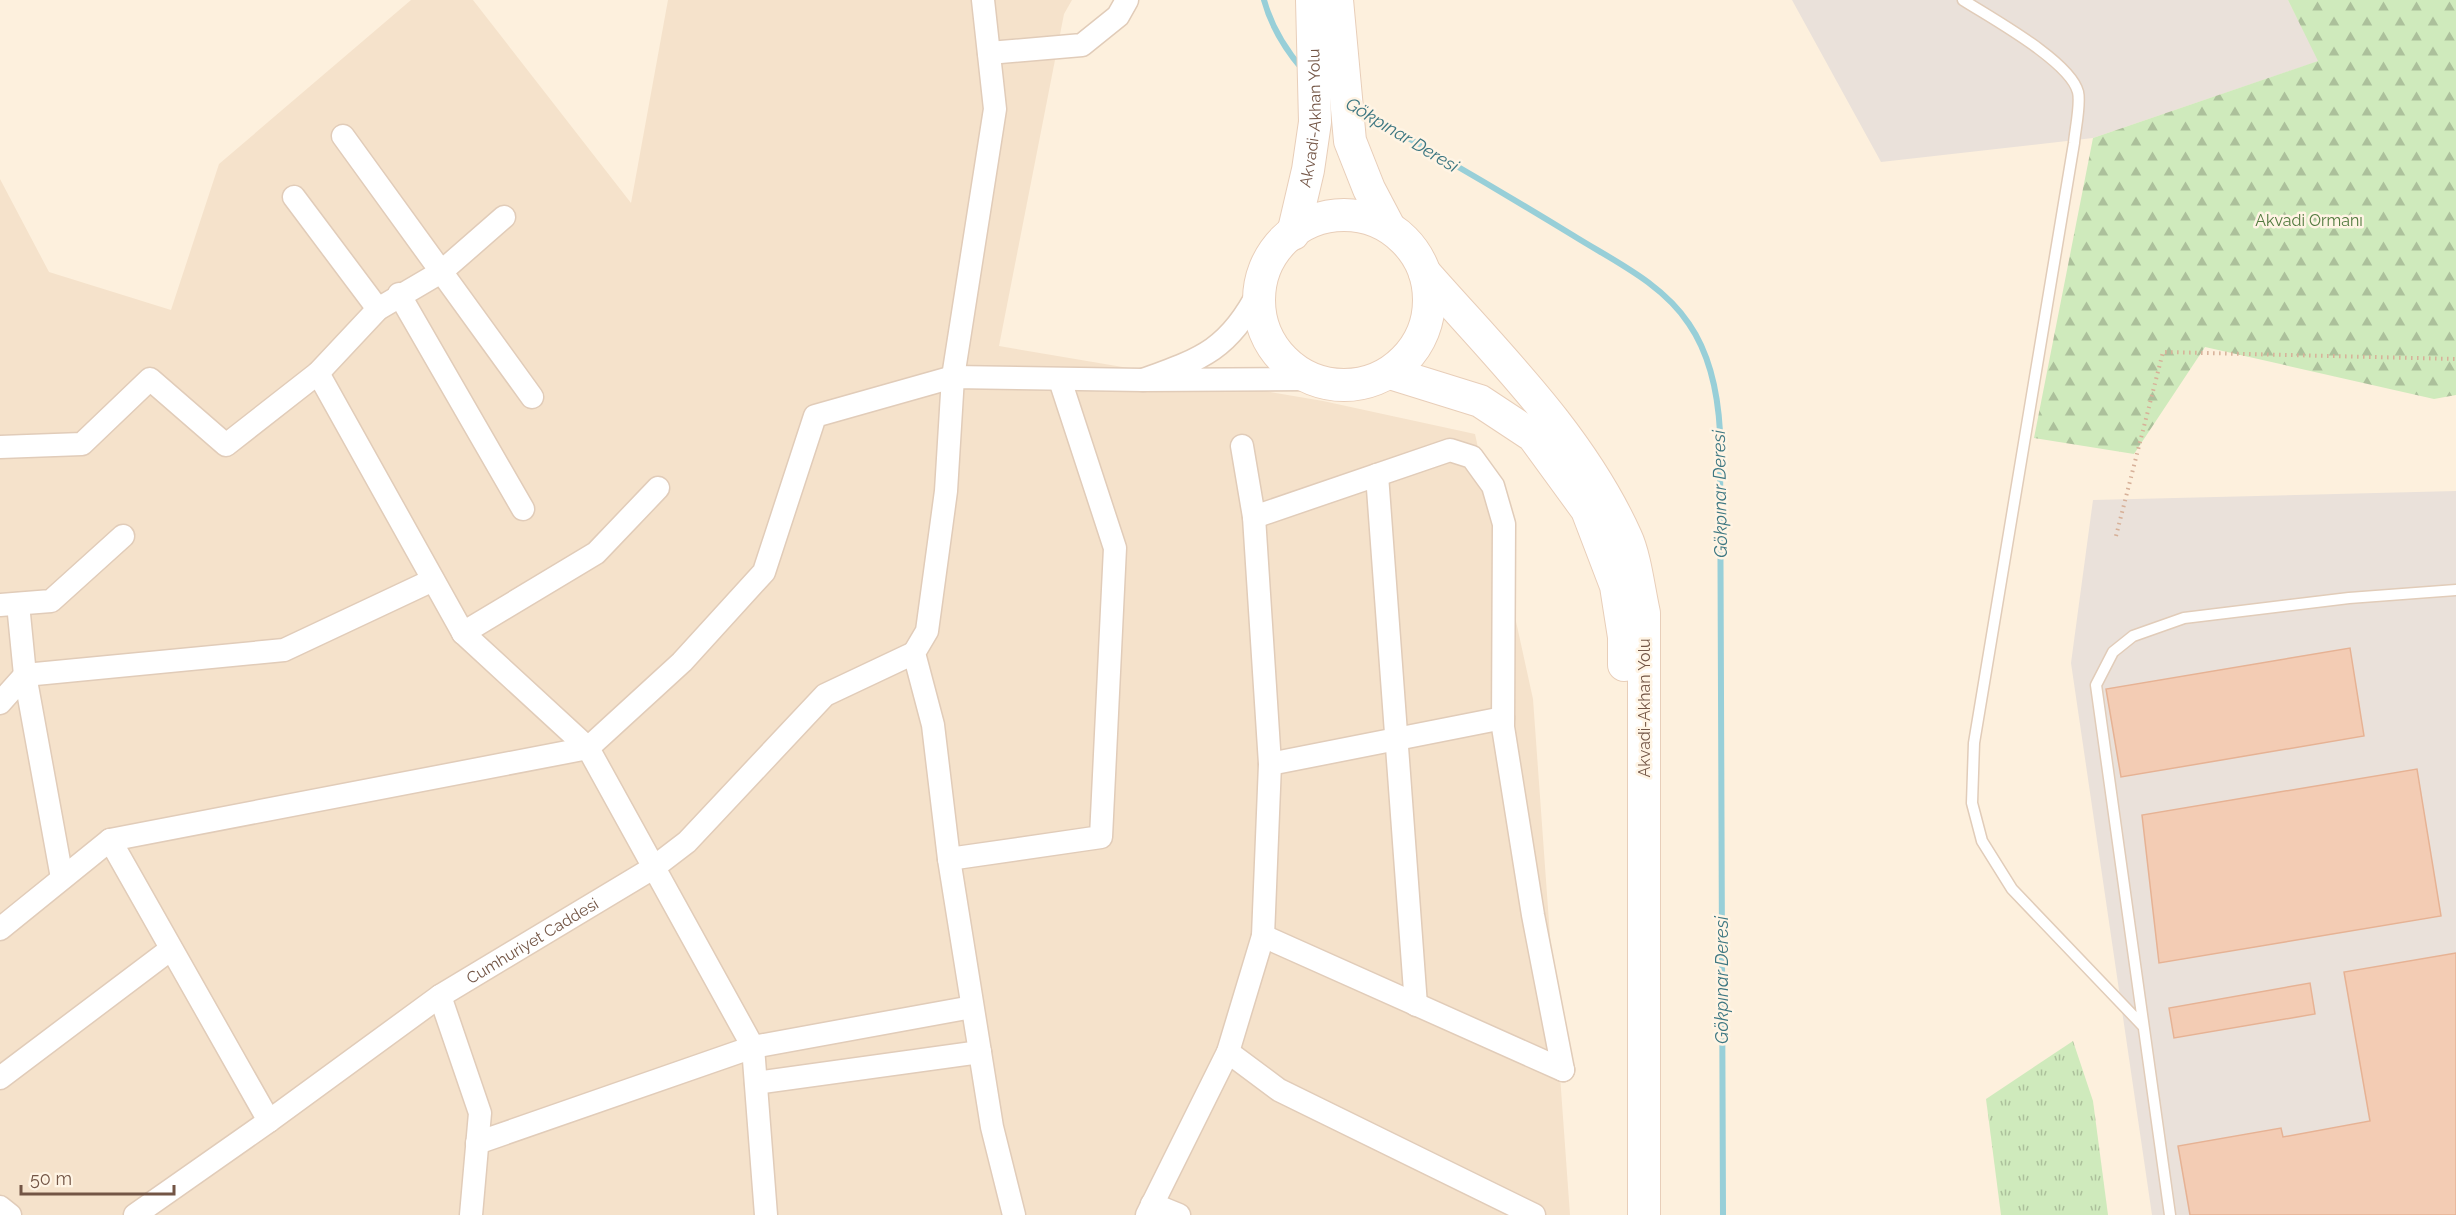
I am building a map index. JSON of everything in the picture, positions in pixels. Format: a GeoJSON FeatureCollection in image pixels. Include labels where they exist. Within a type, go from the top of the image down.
{"type":"FeatureCollection","features":[{"type":"Feature","properties":{"kind":"main road","name":"Akvadi-Akhan Yolu"},"geometry":{"type":"LineString","coordinates":[[1293,234],[1308,170],[1315,122],[1312,0]]}},
{"type":"Feature","properties":{"kind":"main road","name":"Akvadi-Akhan Yolu"},"geometry":{"type":"LineString","coordinates":[[1337,0],[1350,141],[1369,189],[1389,227]]}},
{"type":"Feature","properties":{"kind":"main road"},"geometry":{"type":"LineString","coordinates":[[1332,216],[1361,216],[1389,227],[1411,247],[1425,273],[1430,302],[1424,331],[1410,354],[1390,372],[1365,383],[1338,385],[1311,379],[1288,365],[1270,344],[1261,318],[1259,291],[1267,265],[1282,242],[1304,226],[1332,216]]}},
{"type":"Feature","properties":{"kind":"main road","name":"Akvadi-Akhan Yolu"},"geometry":{"type":"LineString","coordinates":[[1425,273],[1544,406],[1592,475],[1627,539],[1644,613],[1644,1215]]}},
{"type":"Feature","properties":{"kind":"main road","name":"Akvadi-Akhan Yolu"},"geometry":{"type":"LineString","coordinates":[[1390,372],[1480,402],[1533,436],[1587,510],[1616,586],[1624,637],[1625,684],[1626,1215]]}},
{"type":"Feature","properties":{"kind":"street"},"geometry":{"type":"LineString","coordinates":[[983,0],[995,109],[953,377],[946,491],[927,631],[914,653],[933,725],[949,859],[992,1127],[1014,1215]]}},
{"type":"Feature","properties":{"kind":"street"},"geometry":{"type":"LineString","coordinates":[[989,53],[1082,45],[1118,16],[1127,0]]}},
{"type":"Feature","properties":{"kind":"street"},"geometry":{"type":"LineString","coordinates":[[343,136],[532,397]]}},
{"type":"Feature","properties":{"kind":"street"},"geometry":{"type":"LineString","coordinates":[[294,197],[378,309]]}},
{"type":"Feature","properties":{"kind":"street"},"geometry":{"type":"LineString","coordinates":[[0,447],[82,444],[150,379],[226,445],[318,373],[378,309],[399,294],[441,272],[504,217]]}},
{"type":"Feature","properties":{"kind":"street"},"geometry":{"type":"LineString","coordinates":[[1143,380],[1194,361],[1224,342],[1245,318],[1259,291]]}},
{"type":"Feature","properties":{"kind":"street"},"geometry":{"type":"LineString","coordinates":[[399,294],[523,509]]}},
{"type":"Feature","properties":{"kind":"street"},"geometry":{"type":"LineString","coordinates":[[318,373],[463,633],[588,748],[753,1047],[765,1215]]}},
{"type":"Feature","properties":{"kind":"street"},"geometry":{"type":"LineString","coordinates":[[0,929],[110,840],[588,748],[682,662],[764,572],[815,416],[953,377],[1060,380],[1311,379]]}},
{"type":"Feature","properties":{"kind":"street"},"geometry":{"type":"LineString","coordinates":[[949,859],[1101,837],[1115,548],[1060,380]]}},
{"type":"Feature","properties":{"kind":"street"},"geometry":{"type":"LineString","coordinates":[[1179,1215],[1149,1209],[1228,1052],[1263,936],[1270,764],[1254,517],[1242,446]]}},
{"type":"Feature","properties":{"kind":"street"},"geometry":{"type":"LineString","coordinates":[[1254,517],[1450,450],[1472,457],[1493,486],[1504,524],[1503,718],[1533,915],[1563,1070],[1263,936]]}},
{"type":"Feature","properties":{"kind":"street"},"geometry":{"type":"LineString","coordinates":[[1377,475],[1416,1005]]}},
{"type":"Feature","properties":{"kind":"street"},"geometry":{"type":"LineString","coordinates":[[463,633],[596,553],[658,488]]}},
{"type":"Feature","properties":{"kind":"street"},"geometry":{"type":"LineString","coordinates":[[62,878],[25,675],[9,604],[51,601],[123,536]]}},
{"type":"Feature","properties":{"kind":"street"},"geometry":{"type":"LineString","coordinates":[[0,703],[25,675],[284,650],[433,580]]}},
{"type":"Feature","properties":{"kind":"street","name":"Cumhuriyet Caddesi"},"geometry":{"type":"LineString","coordinates":[[135,1215],[269,1121],[440,996],[653,868],[687,842],[825,695],[914,653]]}},
{"type":"Feature","properties":{"kind":"street"},"geometry":{"type":"LineString","coordinates":[[1270,764],[1503,718]]}},
{"type":"Feature","properties":{"kind":"street"},"geometry":{"type":"LineString","coordinates":[[110,840],[269,1121]]}},
{"type":"Feature","properties":{"kind":"street"},"geometry":{"type":"LineString","coordinates":[[0,1078],[171,950]]}},
{"type":"Feature","properties":{"kind":"street"},"geometry":{"type":"LineString","coordinates":[[440,996],[480,1113],[471,1215]]}},
{"type":"Feature","properties":{"kind":"street"},"geometry":{"type":"LineString","coordinates":[[477,1143],[753,1047],[972,1007]]}},
{"type":"Feature","properties":{"kind":"street"},"geometry":{"type":"LineString","coordinates":[[756,1083],[980,1052]]}},
{"type":"Feature","properties":{"kind":"street"},"geometry":{"type":"LineString","coordinates":[[1228,1052],[1280,1090],[1534,1215]]}},
{"type":"Feature","properties":{"kind":"street"},"geometry":{"type":"LineString","coordinates":[[0,1207],[10,1215]]}},
{"type":"Feature","properties":{"kind":"lane"},"geometry":{"type":"LineString","coordinates":[[1963,0],[2047,55],[2068,74],[2078,93],[2074,143],[1974,743],[1972,803],[1982,841],[2012,889],[2143,1026]]}},
{"type":"Feature","properties":{"kind":"lane"},"geometry":{"type":"LineString","coordinates":[[2170,1215],[2096,685],[2113,652],[2133,636],[2184,618],[2349,598],[2456,590]]}},
{"type":"Feature","properties":{"kind":"path"},"geometry":{"type":"LineString","coordinates":[[2116,536],[2163,352],[2456,359]]}},
{"type":"Feature","properties":{"kind":"shaded area"},"geometry":{"type":"Polygon","coordinates":[[[411,0],[473,0],[631,203],[668,0],[1072,0],[1064,14],[999,346],[1323,401],[1475,434],[1533,699],[1570,1215],[0,1215],[0,179],[49,272],[171,310],[219,164],[411,0]]]}},
{"type":"Feature","properties":{"kind":"shaded area"},"geometry":{"type":"Polygon","coordinates":[[[1792,0],[2288,0],[2319,61],[2093,138],[1881,162],[1792,0]]]}},
{"type":"Feature","properties":{"kind":"shaded area"},"geometry":{"type":"Polygon","coordinates":[[[2456,491],[2456,1215],[2152,1215],[2071,663],[2093,500],[2456,491]]]}},
{"type":"Feature","properties":{"kind":"green space","name":"Akvadi Ormanı"},"geometry":{"type":"Polygon","coordinates":[[[2288,0],[2456,0],[2456,395],[2434,399],[2205,347],[2134,454],[2034,438],[2093,138],[2318,61],[2288,0]]]}},
{"type":"Feature","properties":{"kind":"green space"},"geometry":{"type":"Polygon","coordinates":[[[2073,1041],[2093,1101],[2108,1215],[2001,1215],[1986,1099],[2073,1041]]]}},
{"type":"Feature","properties":{"kind":"building"},"geometry":{"type":"Polygon","coordinates":[[[2350,648],[2364,736],[2121,777],[2106,689],[2350,648]]]}},
{"type":"Feature","properties":{"kind":"building"},"geometry":{"type":"Polygon","coordinates":[[[2417,769],[2441,916],[2159,963],[2142,815],[2417,769]]]}},
{"type":"Feature","properties":{"kind":"building"},"geometry":{"type":"Polygon","coordinates":[[[2456,953],[2456,1215],[2190,1215],[2178,1146],[2281,1128],[2283,1137],[2370,1121],[2344,972],[2456,953]]]}},
{"type":"Feature","properties":{"kind":"building"},"geometry":{"type":"Polygon","coordinates":[[[2310,983],[2315,1014],[2174,1038],[2169,1008],[2310,983]]]}},
{"type":"Feature","properties":{"kind":"waterway","name":"Gökpınar Deresi"},"geometry":{"type":"LineString","coordinates":[[1264,0],[1279,37],[1303,70]]}},
{"type":"Feature","properties":{"kind":"waterway","name":"Gökpınar Deresi"},"geometry":{"type":"LineString","coordinates":[[1357,109],[1520,203],[1636,274],[1678,309],[1697,336],[1708,362],[1715,390],[1720,432],[1723,1215]]}}]}
